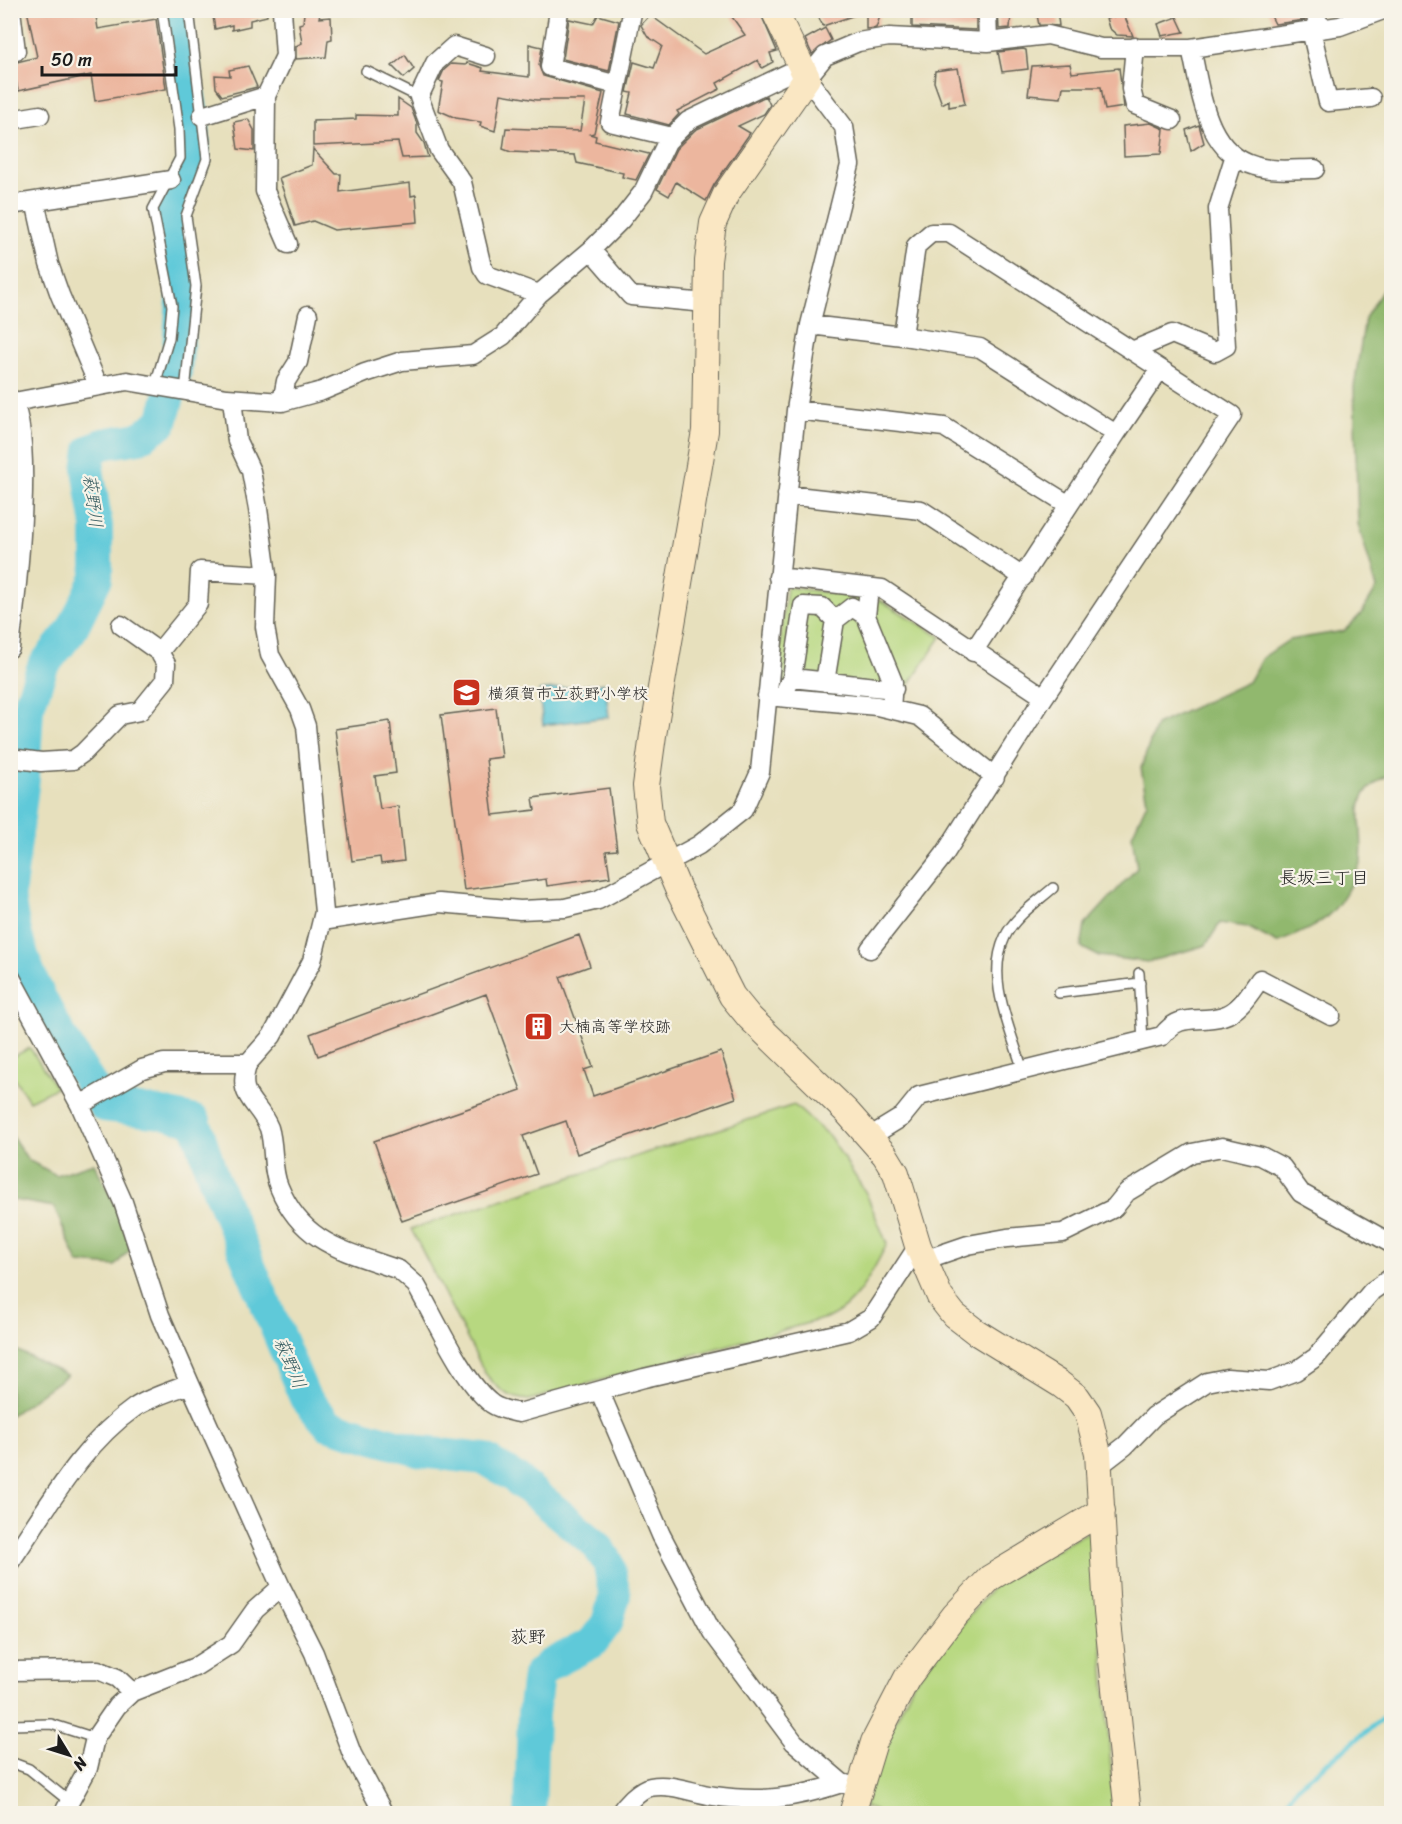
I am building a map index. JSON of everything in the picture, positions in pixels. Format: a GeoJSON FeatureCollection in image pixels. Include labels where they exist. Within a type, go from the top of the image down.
{"type":"FeatureCollection","features":[{"type":"Feature","properties":{"kind":"street"},"geometry":{"type":"LineString","coordinates":[[10,52],[16,51],[11,10]]}},
{"type":"Feature","properties":{"kind":"street"},"geometry":{"type":"LineString","coordinates":[[282,10],[285,56],[266,96],[265,191],[288,244]]}},
{"type":"Feature","properties":{"kind":"street"},"geometry":{"type":"LineString","coordinates":[[322,921],[439,903],[520,910],[565,908],[597,900],[641,879],[666,861],[699,845],[743,810],[760,772],[774,697],[778,577],[796,410],[810,325],[850,165],[844,127],[805,72],[774,10]]}},
{"type":"Feature","properties":{"kind":"street"},"geometry":{"type":"LineString","coordinates":[[987,10],[988,42]]}},
{"type":"Feature","properties":{"kind":"street"},"geometry":{"type":"LineString","coordinates":[[1313,10],[1328,102],[1371,98]]}},
{"type":"Feature","properties":{"kind":"street"},"geometry":{"type":"LineString","coordinates":[[10,648],[21,555],[16,495],[22,432],[12,400],[127,381],[232,399],[282,402],[322,391],[365,373],[402,362],[473,355],[503,336],[539,294],[591,250],[621,220],[643,192],[672,137],[688,121],[805,72],[825,56],[858,42],[889,38],[988,42],[1048,35],[1101,48],[1191,48],[1340,26],[1383,10]]}},
{"type":"Feature","properties":{"kind":"street"},"geometry":{"type":"LineString","coordinates":[[559,11],[550,67],[617,85]]}},
{"type":"Feature","properties":{"kind":"street"},"geometry":{"type":"LineString","coordinates":[[632,13],[610,122],[672,137]]}},
{"type":"Feature","properties":{"kind":"street"},"geometry":{"type":"LineString","coordinates":[[486,56],[454,46],[435,63],[419,97],[439,150],[462,183],[482,267],[487,275],[539,294]]}},
{"type":"Feature","properties":{"kind":"street"},"geometry":{"type":"LineString","coordinates":[[1135,47],[1131,88],[1136,105],[1173,120]]}},
{"type":"Feature","properties":{"kind":"street"},"geometry":{"type":"LineString","coordinates":[[1191,48],[1212,129],[1234,158],[1257,167],[1315,169]]}},
{"type":"Feature","properties":{"kind":"street"},"geometry":{"type":"LineString","coordinates":[[805,72],[726,194],[712,223],[706,303],[705,431],[646,786],[650,824],[719,974],[732,996],[750,1017],[871,1136],[896,1173],[921,1253],[940,1297],[954,1315],[1077,1397],[1088,1413],[1099,1466],[1107,1612],[1128,1814]]}},
{"type":"Feature","properties":{"kind":"street"},"geometry":{"type":"LineString","coordinates":[[202,116],[266,96]]}},
{"type":"Feature","properties":{"kind":"street"},"geometry":{"type":"LineString","coordinates":[[10,120],[40,115]]}},
{"type":"Feature","properties":{"kind":"street"},"geometry":{"type":"LineString","coordinates":[[1132,351],[1172,334],[1215,352],[1226,346],[1218,209],[1234,158]]}},
{"type":"Feature","properties":{"kind":"street"},"geometry":{"type":"LineString","coordinates":[[10,205],[171,180]]}},
{"type":"Feature","properties":{"kind":"street"},"geometry":{"type":"LineString","coordinates":[[35,201],[49,264],[60,296],[98,385]]}},
{"type":"Feature","properties":{"kind":"street"},"geometry":{"type":"LineString","coordinates":[[870,949],[944,855],[1044,697],[1232,415],[949,233],[931,233],[916,246],[903,336]]}},
{"type":"Feature","properties":{"kind":"street"},"geometry":{"type":"LineString","coordinates":[[591,250],[631,296],[706,303]]}},
{"type":"Feature","properties":{"kind":"street"},"geometry":{"type":"LineString","coordinates":[[282,402],[286,381],[298,362],[308,315]]}},
{"type":"Feature","properties":{"kind":"street"},"geometry":{"type":"LineString","coordinates":[[810,325],[980,348],[1116,434]]}},
{"type":"Feature","properties":{"kind":"street"},"geometry":{"type":"LineString","coordinates":[[973,652],[1160,369]]}},
{"type":"Feature","properties":{"kind":"street"},"geometry":{"type":"LineString","coordinates":[[232,399],[237,441],[251,471],[267,575],[265,627],[270,655],[300,709],[306,726],[324,912],[312,961],[272,1036],[248,1063],[243,1075],[244,1092],[268,1126],[278,1187],[298,1219],[324,1243],[399,1270],[408,1276],[416,1285],[467,1375],[493,1404],[519,1413],[644,1378],[849,1331],[870,1318],[921,1253],[1007,1238],[1063,1233],[1114,1208],[1127,1192],[1192,1153],[1222,1147],[1261,1156],[1282,1167],[1301,1193],[1392,1244]]}},
{"type":"Feature","properties":{"kind":"street"},"geometry":{"type":"LineString","coordinates":[[796,410],[944,427],[1069,505]]}},
{"type":"Feature","properties":{"kind":"street"},"geometry":{"type":"LineString","coordinates":[[787,495],[921,510],[1023,577]]}},
{"type":"Feature","properties":{"kind":"street"},"geometry":{"type":"LineString","coordinates":[[159,652],[198,604],[200,571],[267,575]]}},
{"type":"Feature","properties":{"kind":"street"},"geometry":{"type":"LineString","coordinates":[[778,577],[882,589],[973,652],[1044,697]]}},
{"type":"Feature","properties":{"kind":"street"},"geometry":{"type":"LineString","coordinates":[[869,588],[866,616],[894,689],[891,710]]}},
{"type":"Feature","properties":{"kind":"street"},"geometry":{"type":"LineString","coordinates":[[774,697],[792,678],[803,606],[822,607],[835,620]]}},
{"type":"Feature","properties":{"kind":"street"},"geometry":{"type":"LineString","coordinates":[[825,682],[835,620],[852,607],[866,616]]}},
{"type":"Feature","properties":{"kind":"street"},"geometry":{"type":"LineString","coordinates":[[14,759],[41,762],[73,760],[120,716],[140,711],[165,681],[166,664],[159,652],[121,625]]}},
{"type":"Feature","properties":{"kind":"street"},"geometry":{"type":"LineString","coordinates":[[792,678],[894,689]]}},
{"type":"Feature","properties":{"kind":"street"},"geometry":{"type":"LineString","coordinates":[[774,697],[891,710],[919,716],[995,777]]}},
{"type":"Feature","properties":{"kind":"street"},"geometry":{"type":"LineString","coordinates":[[10,976],[80,1105],[123,1202],[160,1315],[281,1587],[314,1653],[352,1754],[384,1814]]}},
{"type":"Feature","properties":{"kind":"street"},"geometry":{"type":"LineString","coordinates":[[871,1136],[902,1118],[919,1096],[1162,1036],[1170,1025],[1183,1019],[1222,1016],[1244,1002],[1260,979],[1331,1016]]}},
{"type":"Feature","properties":{"kind":"street"},"geometry":{"type":"LineString","coordinates":[[80,1105],[142,1069],[164,1063],[248,1063]]}},
{"type":"Feature","properties":{"kind":"street"},"geometry":{"type":"LineString","coordinates":[[1099,1466],[1125,1446],[1154,1416],[1207,1382],[1227,1378],[1269,1381],[1296,1371],[1316,1357],[1365,1298],[1392,1276]]}},
{"type":"Feature","properties":{"kind":"street"},"geometry":{"type":"LineString","coordinates":[[10,1562],[78,1464],[106,1431],[136,1406],[190,1384]]}},
{"type":"Feature","properties":{"kind":"street"},"geometry":{"type":"LineString","coordinates":[[600,1392],[661,1535],[712,1632],[794,1742],[850,1786]]}},
{"type":"Feature","properties":{"kind":"street"},"geometry":{"type":"LineString","coordinates":[[852,1814],[850,1786],[907,1678],[955,1615],[990,1578],[1102,1511]]}},
{"type":"Feature","properties":{"kind":"street"},"geometry":{"type":"LineString","coordinates":[[67,1808],[88,1768],[95,1738],[117,1706],[132,1692],[195,1667],[231,1644],[255,1610],[281,1587]]}},
{"type":"Feature","properties":{"kind":"street"},"geometry":{"type":"LineString","coordinates":[[10,1671],[98,1670],[117,1678],[132,1692]]}},
{"type":"Feature","properties":{"kind":"street"},"geometry":{"type":"LineString","coordinates":[[619,1814],[648,1787],[673,1786],[698,1794],[736,1799],[775,1800],[850,1786]]}},
{"type":"Feature","properties":{"kind":"lane"},"geometry":{"type":"LineString","coordinates":[[155,385],[169,338],[172,306],[153,209],[171,180],[180,158],[179,129],[162,10]]}},
{"type":"Feature","properties":{"kind":"lane"},"geometry":{"type":"LineString","coordinates":[[184,391],[196,286],[186,216],[207,159],[189,10]]}},
{"type":"Feature","properties":{"kind":"lane"},"geometry":{"type":"LineString","coordinates":[[366,71],[419,97]]}},
{"type":"Feature","properties":{"kind":"lane"},"geometry":{"type":"LineString","coordinates":[[1023,1071],[997,985],[1000,953],[1011,927],[1053,888]]}},
{"type":"Feature","properties":{"kind":"lane"},"geometry":{"type":"LineString","coordinates":[[1059,993],[1140,978],[1143,1041]]}},
{"type":"Feature","properties":{"kind":"lane"},"geometry":{"type":"LineString","coordinates":[[10,1725],[51,1724],[95,1738]]}},
{"type":"Feature","properties":{"kind":"lane"},"geometry":{"type":"LineString","coordinates":[[10,1762],[29,1769],[67,1808]]}},
{"type":"Feature","properties":{"kind":"green space"},"geometry":{"type":"Polygon","coordinates":[[[1391,277],[1391,774],[1376,782],[1362,800],[1360,810],[1362,845],[1359,867],[1345,894],[1330,914],[1313,926],[1277,943],[1247,927],[1220,923],[1206,945],[1148,962],[1098,956],[1081,947],[1085,925],[1137,868],[1132,835],[1147,802],[1141,768],[1156,725],[1248,682],[1262,658],[1289,640],[1344,631],[1361,614],[1377,588],[1358,524],[1354,387],[1365,318],[1391,277]]]}},
{"type":"Feature","properties":{"kind":"green space"},"geometry":{"type":"Polygon","coordinates":[[[787,587],[880,600],[941,637],[901,697],[775,687],[787,587]]]}},
{"type":"Feature","properties":{"kind":"green space"},"geometry":{"type":"Polygon","coordinates":[[[30,1048],[56,1088],[29,1101],[11,1073],[10,1058],[30,1048]]]}},
{"type":"Feature","properties":{"kind":"green space"},"geometry":{"type":"Polygon","coordinates":[[[794,1105],[830,1137],[866,1193],[887,1244],[864,1285],[849,1303],[830,1317],[529,1400],[509,1395],[494,1384],[485,1373],[411,1229],[794,1105]]]}},
{"type":"Feature","properties":{"kind":"green space"},"geometry":{"type":"Polygon","coordinates":[[[10,1133],[28,1160],[56,1175],[94,1163],[114,1203],[131,1248],[115,1266],[78,1263],[54,1207],[14,1200],[11,1202],[10,1133]]]}},
{"type":"Feature","properties":{"kind":"green space"},"geometry":{"type":"Polygon","coordinates":[[[10,1347],[67,1375],[11,1415],[10,1415],[10,1347]]]}},
{"type":"Feature","properties":{"kind":"green space"},"geometry":{"type":"Polygon","coordinates":[[[1094,1528],[1114,1813],[887,1814],[864,1807],[884,1745],[914,1682],[994,1586],[1094,1528]]]}},
{"type":"Feature","properties":{"kind":"water"},"geometry":{"type":"Polygon","coordinates":[[[605,683],[609,717],[543,725],[539,691],[605,683]]]}},
{"type":"Feature","properties":{"kind":"building"},"geometry":{"type":"Polygon","coordinates":[[[27,10],[95,10],[98,29],[156,19],[166,89],[95,101],[91,75],[18,91],[13,63],[37,57],[27,10]]]}},
{"type":"Feature","properties":{"kind":"building"},"geometry":{"type":"Polygon","coordinates":[[[212,10],[267,10],[267,16],[250,20],[250,26],[232,30],[232,25],[215,29],[212,10]]]}},
{"type":"Feature","properties":{"kind":"building"},"geometry":{"type":"Polygon","coordinates":[[[727,10],[759,10],[777,51],[770,53],[773,62],[762,68],[758,60],[717,83],[720,89],[677,111],[679,114],[669,125],[627,114],[632,93],[627,92],[634,62],[654,68],[662,46],[647,36],[641,25],[650,15],[704,54],[745,35],[727,10]]]}},
{"type":"Feature","properties":{"kind":"building"},"geometry":{"type":"Polygon","coordinates":[[[815,10],[861,10],[861,13],[823,26],[815,10]]]}},
{"type":"Feature","properties":{"kind":"building"},"geometry":{"type":"Polygon","coordinates":[[[866,10],[882,10],[876,28],[866,29],[866,10]]]}},
{"type":"Feature","properties":{"kind":"building"},"geometry":{"type":"Polygon","coordinates":[[[912,10],[933,10],[940,14],[976,18],[976,30],[912,27],[912,10]]]}},
{"type":"Feature","properties":{"kind":"building"},"geometry":{"type":"Polygon","coordinates":[[[998,10],[1006,10],[1011,15],[1010,28],[999,29],[998,10]]]}},
{"type":"Feature","properties":{"kind":"building"},"geometry":{"type":"Polygon","coordinates":[[[1036,10],[1057,10],[1059,26],[1039,25],[1036,10]]]}},
{"type":"Feature","properties":{"kind":"building"},"geometry":{"type":"Polygon","coordinates":[[[1268,10],[1302,10],[1305,20],[1275,24],[1268,10]]]}},
{"type":"Feature","properties":{"kind":"building"},"geometry":{"type":"Polygon","coordinates":[[[304,13],[320,13],[319,18],[331,17],[332,39],[328,40],[326,57],[296,59],[296,46],[302,43],[299,24],[303,23],[304,13]]]}},
{"type":"Feature","properties":{"kind":"building"},"geometry":{"type":"Polygon","coordinates":[[[598,15],[619,21],[609,71],[563,59],[569,19],[593,24],[598,15]]]}},
{"type":"Feature","properties":{"kind":"building"},"geometry":{"type":"Polygon","coordinates":[[[1124,15],[1133,36],[1117,35],[1109,28],[1106,18],[1124,15]]]}},
{"type":"Feature","properties":{"kind":"building"},"geometry":{"type":"Polygon","coordinates":[[[1177,17],[1184,32],[1162,36],[1158,24],[1177,17]]]}},
{"type":"Feature","properties":{"kind":"building"},"geometry":{"type":"Polygon","coordinates":[[[825,28],[831,40],[812,54],[805,39],[825,28]]]}},
{"type":"Feature","properties":{"kind":"building"},"geometry":{"type":"Polygon","coordinates":[[[529,44],[542,47],[539,66],[543,76],[603,93],[594,133],[590,134],[596,136],[595,141],[649,154],[636,180],[622,177],[623,173],[577,163],[575,155],[511,152],[503,149],[506,128],[580,131],[585,100],[536,100],[501,94],[495,131],[480,126],[481,122],[456,118],[438,110],[443,82],[439,81],[444,70],[451,64],[466,65],[467,63],[483,68],[482,71],[529,77],[529,44]]]}},
{"type":"Feature","properties":{"kind":"building"},"geometry":{"type":"Polygon","coordinates":[[[1026,50],[1028,69],[1002,72],[998,52],[1026,50]]]}},
{"type":"Feature","properties":{"kind":"building"},"geometry":{"type":"Polygon","coordinates":[[[405,55],[414,69],[404,78],[392,66],[405,55]]]}},
{"type":"Feature","properties":{"kind":"building"},"geometry":{"type":"Polygon","coordinates":[[[1070,64],[1072,73],[1119,68],[1124,107],[1105,110],[1101,87],[1063,87],[1061,98],[1028,95],[1032,66],[1070,64]]]}},
{"type":"Feature","properties":{"kind":"building"},"geometry":{"type":"Polygon","coordinates":[[[248,66],[257,87],[222,96],[216,88],[215,75],[230,76],[229,70],[248,66]]]}},
{"type":"Feature","properties":{"kind":"building"},"geometry":{"type":"Polygon","coordinates":[[[958,68],[965,104],[949,107],[949,100],[942,104],[934,82],[935,71],[958,68]]]}},
{"type":"Feature","properties":{"kind":"building"},"geometry":{"type":"Polygon","coordinates":[[[766,96],[770,105],[764,114],[738,126],[750,133],[714,185],[706,201],[676,182],[669,196],[657,189],[676,149],[695,130],[766,96]]]}},
{"type":"Feature","properties":{"kind":"building"},"geometry":{"type":"Polygon","coordinates":[[[398,99],[411,108],[417,124],[417,133],[424,143],[428,157],[402,158],[398,142],[313,146],[313,121],[356,119],[356,115],[398,116],[398,99]]]}},
{"type":"Feature","properties":{"kind":"building"},"geometry":{"type":"Polygon","coordinates":[[[248,119],[254,130],[254,151],[238,149],[234,122],[248,119]]]}},
{"type":"Feature","properties":{"kind":"building"},"geometry":{"type":"Polygon","coordinates":[[[1151,123],[1164,129],[1161,154],[1124,156],[1123,126],[1151,123]]]}},
{"type":"Feature","properties":{"kind":"building"},"geometry":{"type":"Polygon","coordinates":[[[1199,125],[1204,143],[1191,151],[1186,130],[1199,125]]]}},
{"type":"Feature","properties":{"kind":"building"},"geometry":{"type":"Polygon","coordinates":[[[313,149],[336,174],[341,174],[340,192],[410,183],[411,196],[416,195],[418,222],[334,230],[313,221],[295,226],[279,178],[312,165],[313,149]]]}},
{"type":"Feature","properties":{"kind":"building"},"geometry":{"type":"Polygon","coordinates":[[[496,708],[502,757],[486,759],[493,815],[535,810],[533,798],[609,788],[617,850],[606,851],[610,877],[547,886],[546,879],[464,890],[441,715],[496,708]]]}},
{"type":"Feature","properties":{"kind":"building"},"geometry":{"type":"Polygon","coordinates":[[[390,721],[396,773],[375,776],[380,809],[398,806],[404,861],[381,864],[380,857],[352,861],[335,729],[390,721]]]}},
{"type":"Feature","properties":{"kind":"building"},"geometry":{"type":"Polygon","coordinates":[[[579,935],[590,966],[560,977],[593,1067],[584,1070],[593,1096],[721,1052],[736,1098],[577,1154],[566,1121],[523,1136],[537,1174],[402,1221],[374,1141],[521,1090],[486,994],[318,1056],[310,1034],[579,935]]]}},
{"type":"Feature","properties":{"kind":"waterway","name":"萩野川"},"geometry":{"type":"LineString","coordinates":[[10,888],[24,778],[28,708],[43,666],[71,631],[97,578],[97,526],[88,469],[91,450],[103,444],[139,438],[162,422],[176,371],[183,290],[180,257],[171,208],[194,161],[194,123],[175,10]]}},
{"type":"Feature","properties":{"kind":"waterway","name":"萩野川"},"geometry":{"type":"LineString","coordinates":[[10,902],[15,930],[34,983],[60,1033],[104,1106],[162,1113],[195,1121],[214,1180],[305,1398],[329,1425],[421,1452],[485,1459],[514,1477],[596,1544],[608,1562],[615,1595],[607,1623],[592,1643],[549,1665],[538,1675],[533,1714],[530,1814]]}},
{"type":"Feature","properties":{"kind":"waterway"},"geometry":{"type":"LineString","coordinates":[[1285,1814],[1285,1804],[1297,1787],[1392,1711]]}},
{"type":"Feature","properties":{"kind":"place","name":"横須賀市立荻野小学校"},"geometry":{"type":"Point","coordinates":[467,693]}},
{"type":"Feature","properties":{"kind":"place","name":"大楠高等学校跡"},"geometry":{"type":"Point","coordinates":[538,1026]}},
{"type":"Feature","properties":{"kind":"district","name":"長坂三丁目"},"geometry":{"type":"Point","coordinates":[1324,878]}},
{"type":"Feature","properties":{"kind":"district","name":"荻野"},"geometry":{"type":"Point","coordinates":[528,1637]}}]}
